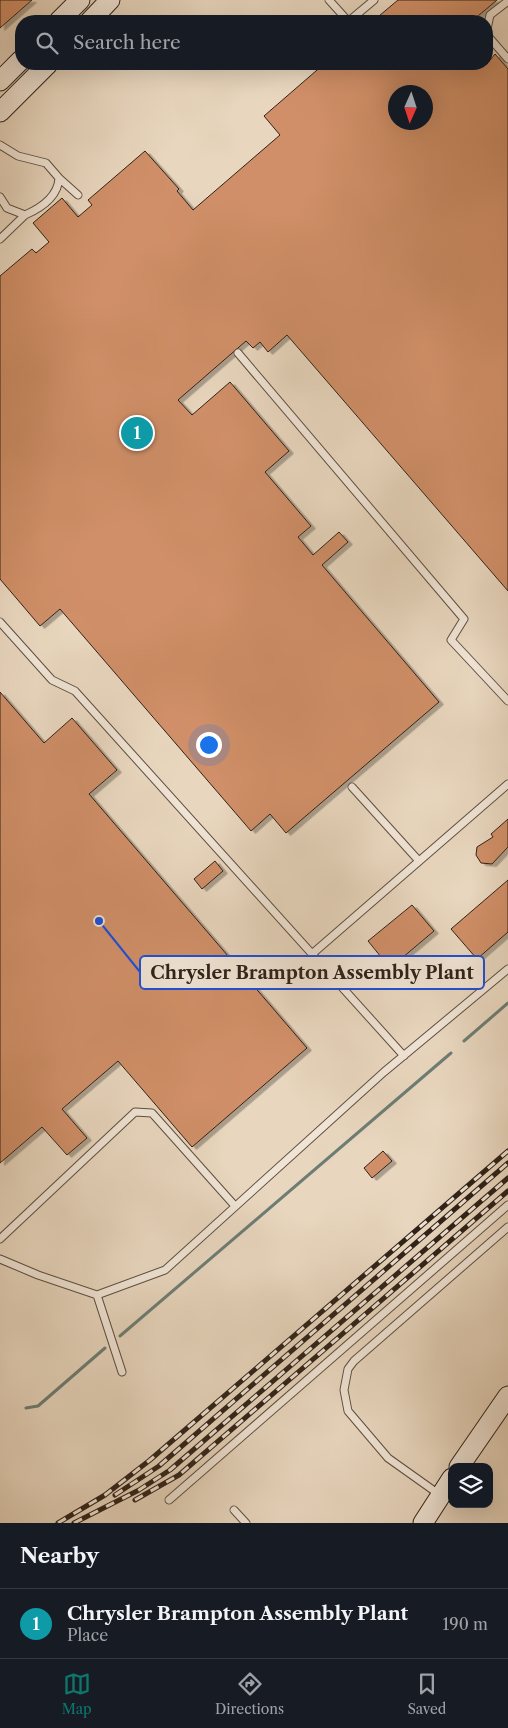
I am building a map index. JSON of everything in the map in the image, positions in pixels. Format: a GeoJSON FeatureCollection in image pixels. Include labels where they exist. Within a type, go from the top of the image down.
{"type":"FeatureCollection","features":[{"type":"Feature","properties":{"kind":"main road"},"geometry":{"type":"LineString","coordinates":[[65,15],[80,0]]}},
{"type":"Feature","properties":{"kind":"main road"},"geometry":{"type":"LineString","coordinates":[[96,15],[110,0]]}},
{"type":"Feature","properties":{"kind":"main road"},"geometry":{"type":"LineString","coordinates":[[0,81],[15,66]]}},
{"type":"Feature","properties":{"kind":"main road"},"geometry":{"type":"LineString","coordinates":[[0,112],[42,70]]}},
{"type":"Feature","properties":{"kind":"main road"},"geometry":{"type":"LineString","coordinates":[[462,1463],[508,1396]]}},
{"type":"Feature","properties":{"kind":"main road"},"geometry":{"type":"LineString","coordinates":[[423,1523],[448,1484]]}},
{"type":"Feature","properties":{"kind":"lane"},"geometry":{"type":"LineString","coordinates":[[328,0],[342,15]]}},
{"type":"Feature","properties":{"kind":"lane"},"geometry":{"type":"LineString","coordinates":[[355,15],[374,0]]}},
{"type":"Feature","properties":{"kind":"lane"},"geometry":{"type":"LineString","coordinates":[[490,15],[508,1]]}},
{"type":"Feature","properties":{"kind":"lane"},"geometry":{"type":"LineString","coordinates":[[493,42],[508,59]]}},
{"type":"Feature","properties":{"kind":"lane"},"geometry":{"type":"LineString","coordinates":[[0,145],[18,156],[46,163],[78,195]]}},
{"type":"Feature","properties":{"kind":"lane"},"geometry":{"type":"LineString","coordinates":[[0,239],[25,215],[38,209],[58,189],[59,178]]}},
{"type":"Feature","properties":{"kind":"lane"},"geometry":{"type":"LineString","coordinates":[[0,197],[7,208],[25,215]]}},
{"type":"Feature","properties":{"kind":"lane"},"geometry":{"type":"LineString","coordinates":[[238,354],[464,619],[451,640],[508,701]]}},
{"type":"Feature","properties":{"kind":"lane"},"geometry":{"type":"LineString","coordinates":[[0,622],[52,680],[75,691],[404,1056]]}},
{"type":"Feature","properties":{"kind":"lane"},"geometry":{"type":"LineString","coordinates":[[312,954],[508,784]]}},
{"type":"Feature","properties":{"kind":"lane"},"geometry":{"type":"LineString","coordinates":[[352,787],[419,861]]}},
{"type":"Feature","properties":{"kind":"lane"},"geometry":{"type":"LineString","coordinates":[[0,1259],[38,1275],[97,1295],[165,1270],[384,1072],[508,969]]}},
{"type":"Feature","properties":{"kind":"lane"},"geometry":{"type":"LineString","coordinates":[[0,1239],[135,1112],[152,1113],[235,1206]]}},
{"type":"Feature","properties":{"kind":"lane"},"geometry":{"type":"LineString","coordinates":[[169,1500],[508,1205]]}},
{"type":"Feature","properties":{"kind":"lane"},"geometry":{"type":"LineString","coordinates":[[441,1495],[388,1458],[348,1411],[344,1399],[345,1378],[354,1361],[508,1227]]}},
{"type":"Feature","properties":{"kind":"lane"},"geometry":{"type":"LineString","coordinates":[[97,1295],[122,1372]]}},
{"type":"Feature","properties":{"kind":"lane"},"geometry":{"type":"LineString","coordinates":[[234,1510],[246,1523]]}},
{"type":"Feature","properties":{"kind":"building"},"geometry":{"type":"Polygon","coordinates":[[[0,0],[32,0],[0,28],[0,0]]]}},
{"type":"Feature","properties":{"kind":"building"},"geometry":{"type":"Polygon","coordinates":[[[398,0],[497,0],[479,15],[380,15],[398,0]]]}},
{"type":"Feature","properties":{"kind":"building"},"geometry":{"type":"Polygon","coordinates":[[[495,54],[508,69],[508,591],[287,335],[268,352],[260,342],[253,348],[246,341],[178,400],[192,415],[230,382],[289,451],[265,472],[311,526],[298,537],[313,555],[339,532],[348,542],[322,565],[439,702],[286,833],[270,814],[251,831],[60,609],[40,626],[0,579],[0,276],[32,249],[36,253],[49,242],[33,223],[62,198],[78,217],[92,205],[88,200],[145,151],[179,189],[177,191],[193,210],[280,135],[264,116],[317,70],[493,70],[493,56],[495,54]]]}},
{"type":"Feature","properties":{"kind":"building"},"geometry":{"type":"Polygon","coordinates":[[[0,692],[44,743],[72,718],[117,770],[89,794],[307,1048],[192,1147],[118,1061],[62,1109],[87,1138],[67,1155],[42,1127],[0,1163],[0,692]]]}},
{"type":"Feature","properties":{"kind":"building"},"geometry":{"type":"Polygon","coordinates":[[[508,819],[508,847],[492,864],[481,863],[476,855],[477,847],[493,837],[491,834],[508,819]]]}},
{"type":"Feature","properties":{"kind":"building"},"geometry":{"type":"Polygon","coordinates":[[[215,861],[223,871],[202,889],[194,879],[215,861]]]}},
{"type":"Feature","properties":{"kind":"building"},"geometry":{"type":"Polygon","coordinates":[[[508,880],[508,932],[477,959],[451,929],[508,880]]]}},
{"type":"Feature","properties":{"kind":"building"},"geometry":{"type":"Polygon","coordinates":[[[412,905],[434,931],[390,968],[368,941],[412,905]]]}},
{"type":"Feature","properties":{"kind":"building"},"geometry":{"type":"Polygon","coordinates":[[[383,1151],[392,1161],[372,1178],[364,1168],[383,1151]]]}},
{"type":"Feature","properties":{"kind":"waterway"},"geometry":{"type":"LineString","coordinates":[[464,1041],[508,1003]]}},
{"type":"Feature","properties":{"kind":"waterway"},"geometry":{"type":"LineString","coordinates":[[120,1336],[451,1053]]}},
{"type":"Feature","properties":{"kind":"waterway"},"geometry":{"type":"LineString","coordinates":[[26,1408],[38,1406],[105,1348]]}},
{"type":"Feature","properties":{"kind":"railway"},"geometry":{"type":"LineString","coordinates":[[58,1523],[105,1495],[150,1460],[508,1151]]}},
{"type":"Feature","properties":{"kind":"railway"},"geometry":{"type":"LineString","coordinates":[[115,1495],[159,1466],[508,1163]]}},
{"type":"Feature","properties":{"kind":"railway"},"geometry":{"type":"LineString","coordinates":[[74,1523],[139,1490],[170,1470],[508,1178]]}},
{"type":"Feature","properties":{"kind":"railway"},"geometry":{"type":"LineString","coordinates":[[135,1500],[179,1475],[508,1191]]}},
{"type":"Feature","properties":{"kind":"place","name":"Chrysler Brampton Assembly Plant"},"geometry":{"type":"Point","coordinates":[137,433]}},
{"type":"Feature","properties":{"kind":"place","name":"Chrysler Brampton Assembly Plant"},"geometry":{"type":"Point","coordinates":[99,921]}}]}
